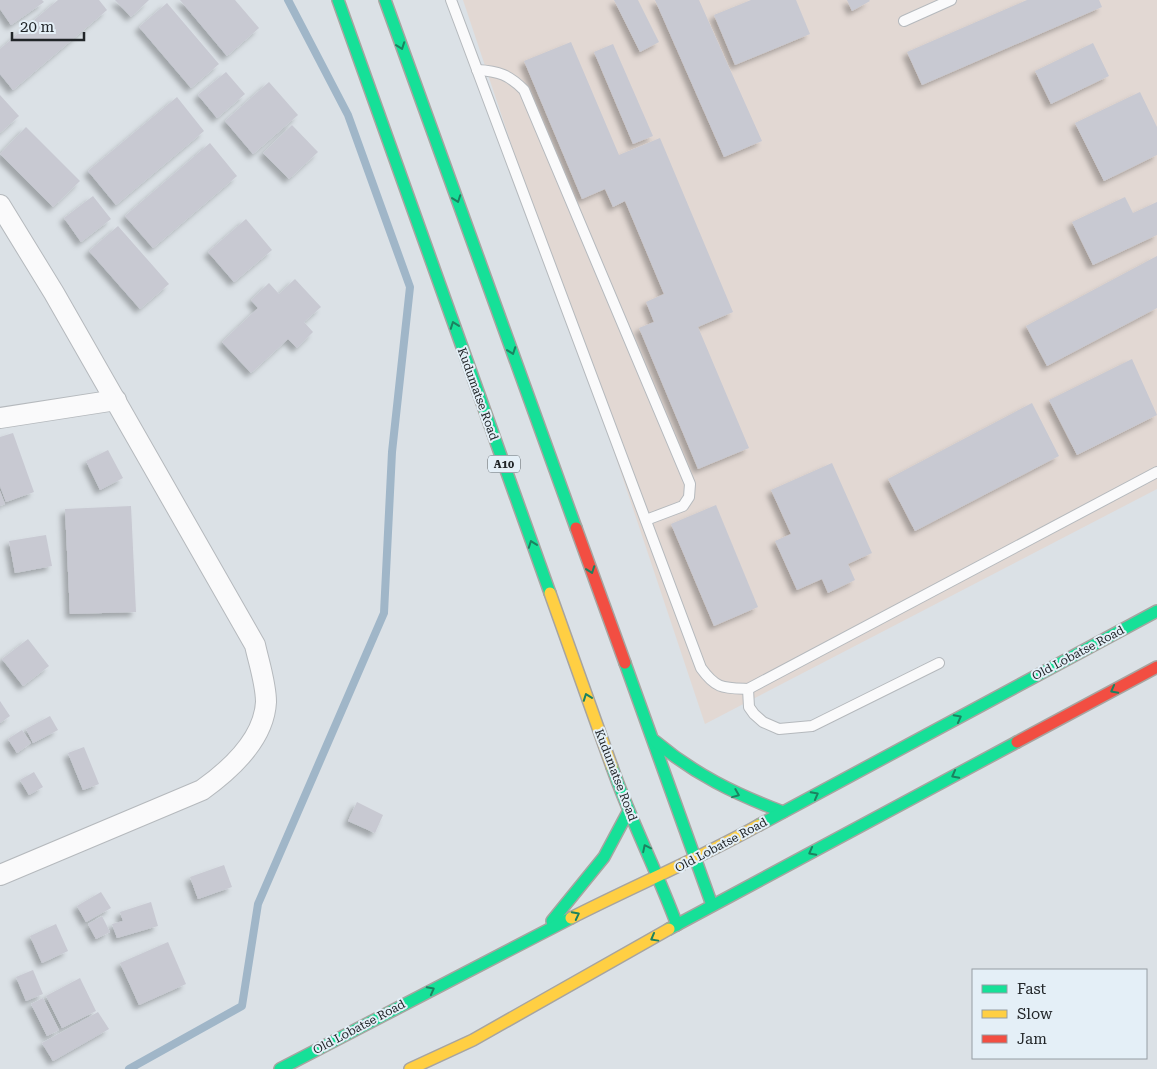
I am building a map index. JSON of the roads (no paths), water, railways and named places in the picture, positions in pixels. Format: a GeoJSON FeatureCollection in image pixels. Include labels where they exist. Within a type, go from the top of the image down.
{"type":"FeatureCollection","features":[{"type":"Feature","properties":{"kind":"main road","name":"Kudumatse Road"},"geometry":{"type":"LineString","coordinates":[[338,0],[628,812],[660,876],[677,925]]}},
{"type":"Feature","properties":{"kind":"main road"},"geometry":{"type":"LineString","coordinates":[[385,0],[697,859],[712,905]]}},
{"type":"Feature","properties":{"kind":"main road","name":"Old Lobatse Road"},"geometry":{"type":"LineString","coordinates":[[280,1069],[616,895],[697,859],[1157,611]]}},
{"type":"Feature","properties":{"kind":"main road"},"geometry":{"type":"LineString","coordinates":[[410,1069],[473,1040],[712,905],[1157,667]]}},
{"type":"Feature","properties":{"kind":"main road"},"geometry":{"type":"LineString","coordinates":[[652,739],[682,765],[703,779],[734,794],[783,812]]}},
{"type":"Feature","properties":{"kind":"main road"},"geometry":{"type":"LineString","coordinates":[[541,933],[569,903],[604,857],[628,812]]}},
{"type":"Feature","properties":{"kind":"street"},"geometry":{"type":"LineString","coordinates":[[0,205],[54,293],[255,645],[266,702],[260,729],[225,774],[202,790],[0,875]]}},
{"type":"Feature","properties":{"kind":"street"},"geometry":{"type":"LineString","coordinates":[[0,418],[116,400]]}},
{"type":"Feature","properties":{"kind":"lane"},"geometry":{"type":"LineString","coordinates":[[451,0],[701,668],[711,682],[724,688],[748,689],[1157,472]]}},
{"type":"Feature","properties":{"kind":"lane"},"geometry":{"type":"LineString","coordinates":[[904,22],[951,0]]}},
{"type":"Feature","properties":{"kind":"lane"},"geometry":{"type":"LineString","coordinates":[[477,70],[496,70],[511,77],[524,90],[690,484],[689,497],[683,506],[646,520]]}},
{"type":"Feature","properties":{"kind":"lane"},"geometry":{"type":"LineString","coordinates":[[748,689],[749,707],[763,722],[779,729],[812,726],[939,663]]}},
{"type":"Feature","properties":{"kind":"waterway"},"geometry":{"type":"LineString","coordinates":[[129,1069],[242,1006],[258,904],[384,613],[392,452],[410,287],[348,115],[288,0]]}}]}
